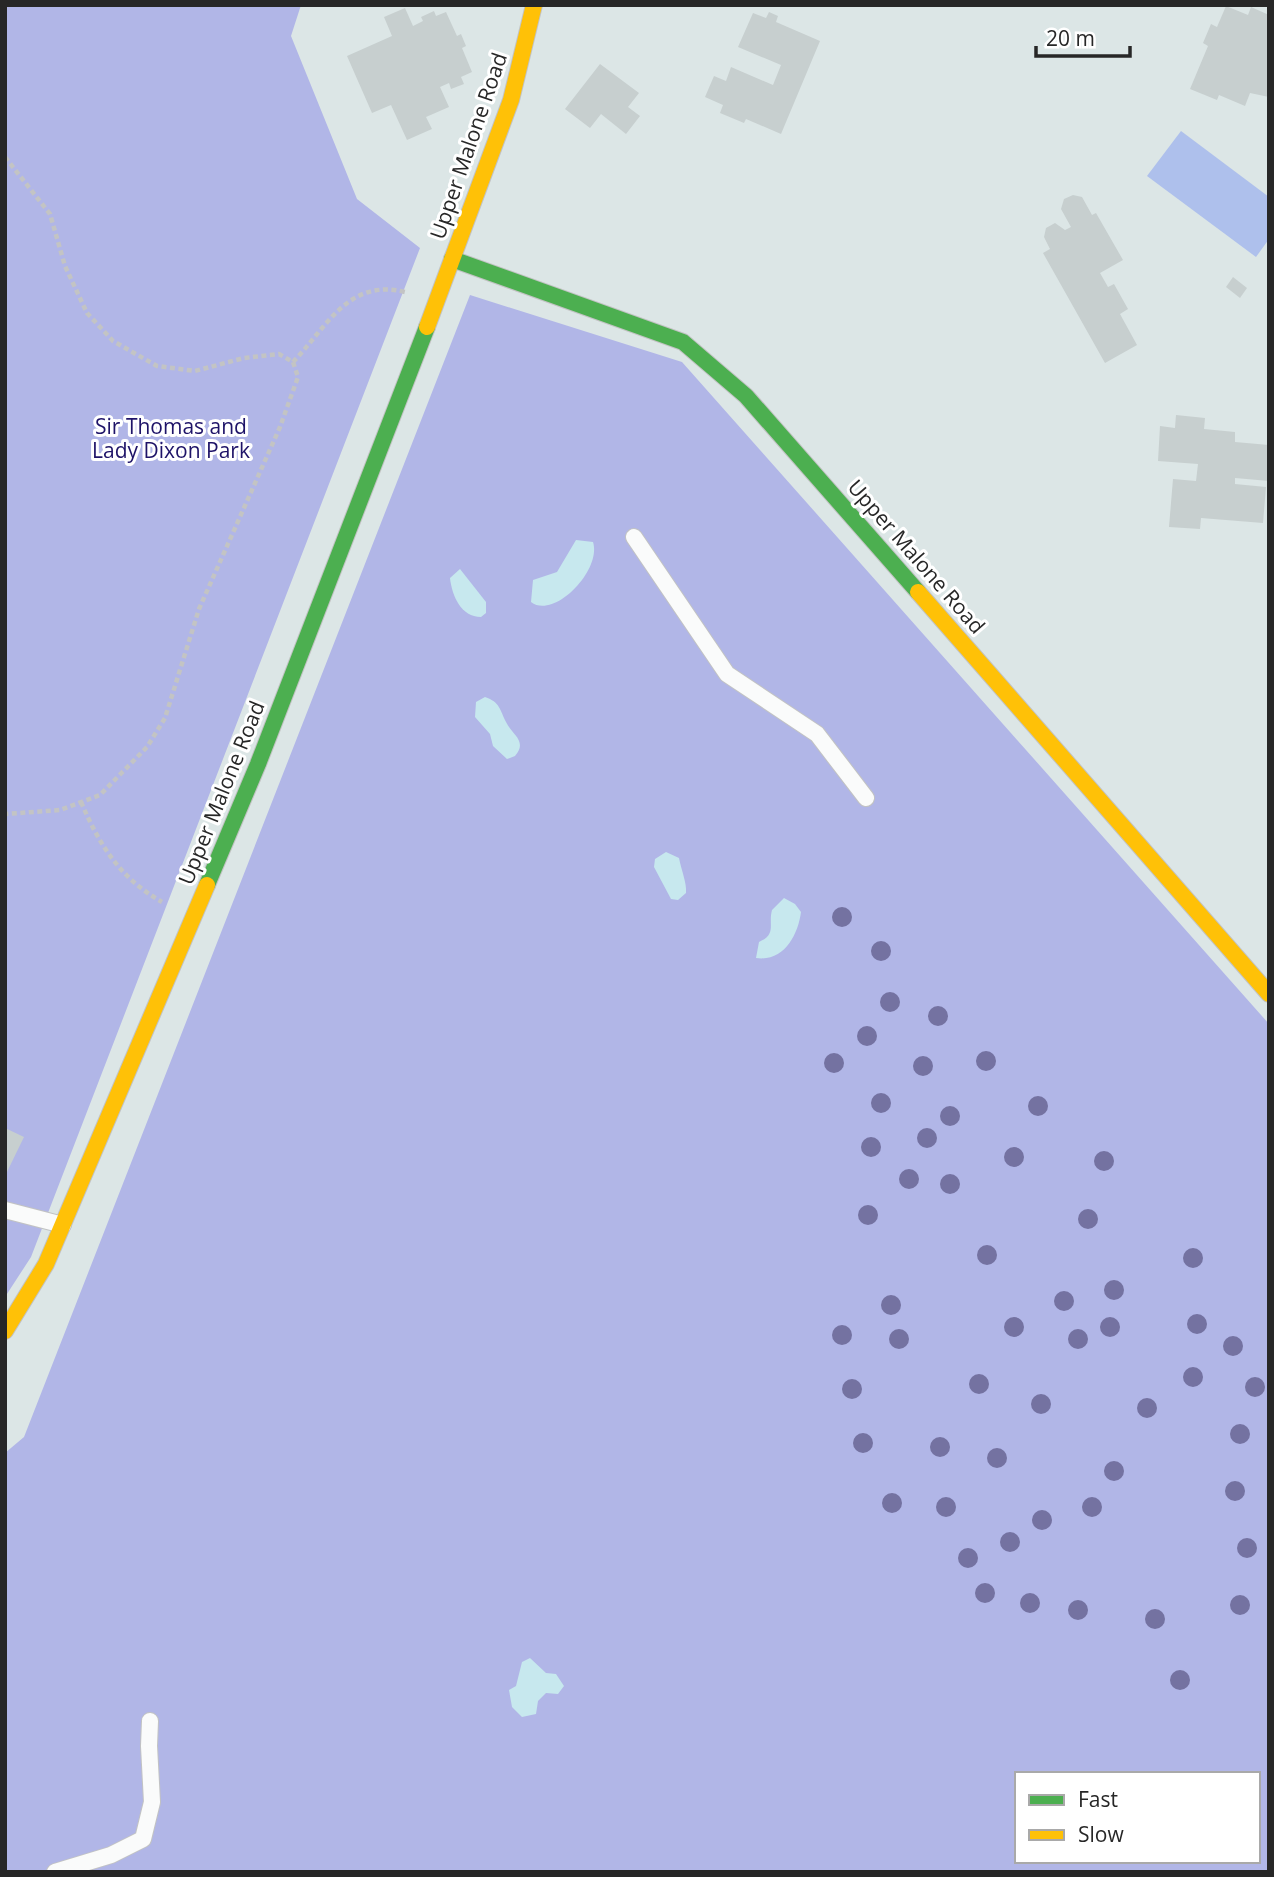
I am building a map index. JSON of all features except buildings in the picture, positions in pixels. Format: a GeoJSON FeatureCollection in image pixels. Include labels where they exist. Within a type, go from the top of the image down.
{"type":"FeatureCollection","features":[{"type":"Feature","properties":{"kind":"main road","name":"Upper Malone Road"},"geometry":{"type":"LineString","coordinates":[[5,1331],[46,1264],[258,764],[511,100],[534,5]]}},
{"type":"Feature","properties":{"kind":"main road","name":"Upper Malone Road"},"geometry":{"type":"LineString","coordinates":[[452,259],[683,342],[746,396],[1269,994]]}},
{"type":"Feature","properties":{"kind":"lane"},"geometry":{"type":"LineString","coordinates":[[634,537],[727,674],[817,734],[866,798]]}},
{"type":"Feature","properties":{"kind":"lane"},"geometry":{"type":"LineString","coordinates":[[5,1210],[63,1225]]}},
{"type":"Feature","properties":{"kind":"lane"},"geometry":{"type":"LineString","coordinates":[[55,1872],[111,1855],[143,1839],[152,1802],[150,1721]]}},
{"type":"Feature","properties":{"kind":"path"},"geometry":{"type":"LineString","coordinates":[[5,156],[50,214],[65,266],[87,313],[113,341],[157,366],[195,371],[244,358],[279,354],[293,362],[298,377],[199,609],[165,718],[128,769],[100,794],[60,810],[5,814]]}},
{"type":"Feature","properties":{"kind":"path"},"geometry":{"type":"LineString","coordinates":[[293,362],[325,322],[351,298],[386,287],[436,300]]}},
{"type":"Feature","properties":{"kind":"path"},"geometry":{"type":"LineString","coordinates":[[81,802],[97,838],[116,867],[139,889],[192,920]]}},
{"type":"Feature","properties":{"kind":"green space","name":"Sir Thomas and Lady Dixon Park"},"geometry":{"type":"Polygon","coordinates":[[[5,5],[301,5],[291,36],[357,199],[420,248],[31,1257],[5,1297],[5,5]]]}},
{"type":"Feature","properties":{"kind":"green space"},"geometry":{"type":"Polygon","coordinates":[[[470,295],[682,362],[1269,1024],[1269,1872],[5,1872],[5,1453],[24,1437],[470,295]]]}},
{"type":"Feature","properties":{"kind":"sand"},"geometry":{"type":"Polygon","coordinates":[[[576,540],[593,542],[594,553],[583,578],[574,589],[552,604],[541,606],[531,602],[533,580],[557,572],[576,540]]]}},
{"type":"Feature","properties":{"kind":"sand"},"geometry":{"type":"Polygon","coordinates":[[[460,569],[486,602],[486,613],[481,617],[468,613],[455,598],[450,578],[460,569]]]}},
{"type":"Feature","properties":{"kind":"sand"},"geometry":{"type":"Polygon","coordinates":[[[485,697],[497,704],[518,738],[520,746],[515,756],[507,759],[493,746],[490,734],[475,717],[476,702],[485,697]]]}},
{"type":"Feature","properties":{"kind":"sand"},"geometry":{"type":"Polygon","coordinates":[[[666,852],[679,858],[684,876],[686,893],[678,900],[671,899],[654,867],[655,859],[666,852]]]}},
{"type":"Feature","properties":{"kind":"sand"},"geometry":{"type":"Polygon","coordinates":[[[784,898],[795,904],[801,912],[793,938],[774,956],[756,958],[759,942],[770,932],[772,910],[784,898]]]}},
{"type":"Feature","properties":{"kind":"sand"},"geometry":{"type":"Polygon","coordinates":[[[530,1658],[546,1673],[556,1674],[564,1686],[558,1694],[546,1693],[538,1701],[536,1714],[522,1717],[512,1707],[509,1690],[516,1686],[522,1662],[530,1658]]]}},
{"type":"Feature","properties":{"kind":"shaded area"},"geometry":{"type":"Polygon","coordinates":[[[1181,131],[1269,197],[1269,239],[1256,257],[1147,176],[1181,131]]]}},
{"type":"Feature","properties":{"kind":"traffic: fast"},"geometry":{"type":"LineString","coordinates":[[452,259],[683,342],[746,396],[918,592]]}},
{"type":"Feature","properties":{"kind":"traffic: fast"},"geometry":{"type":"LineString","coordinates":[[207,885],[258,764],[427,327]]}},
{"type":"Feature","properties":{"kind":"traffic: slow"},"geometry":{"type":"LineString","coordinates":[[427,327],[511,100],[534,5]]}},
{"type":"Feature","properties":{"kind":"traffic: slow"},"geometry":{"type":"LineString","coordinates":[[918,592],[1269,994]]}},
{"type":"Feature","properties":{"kind":"traffic: slow"},"geometry":{"type":"LineString","coordinates":[[5,1331],[46,1264],[207,885]]}}]}
